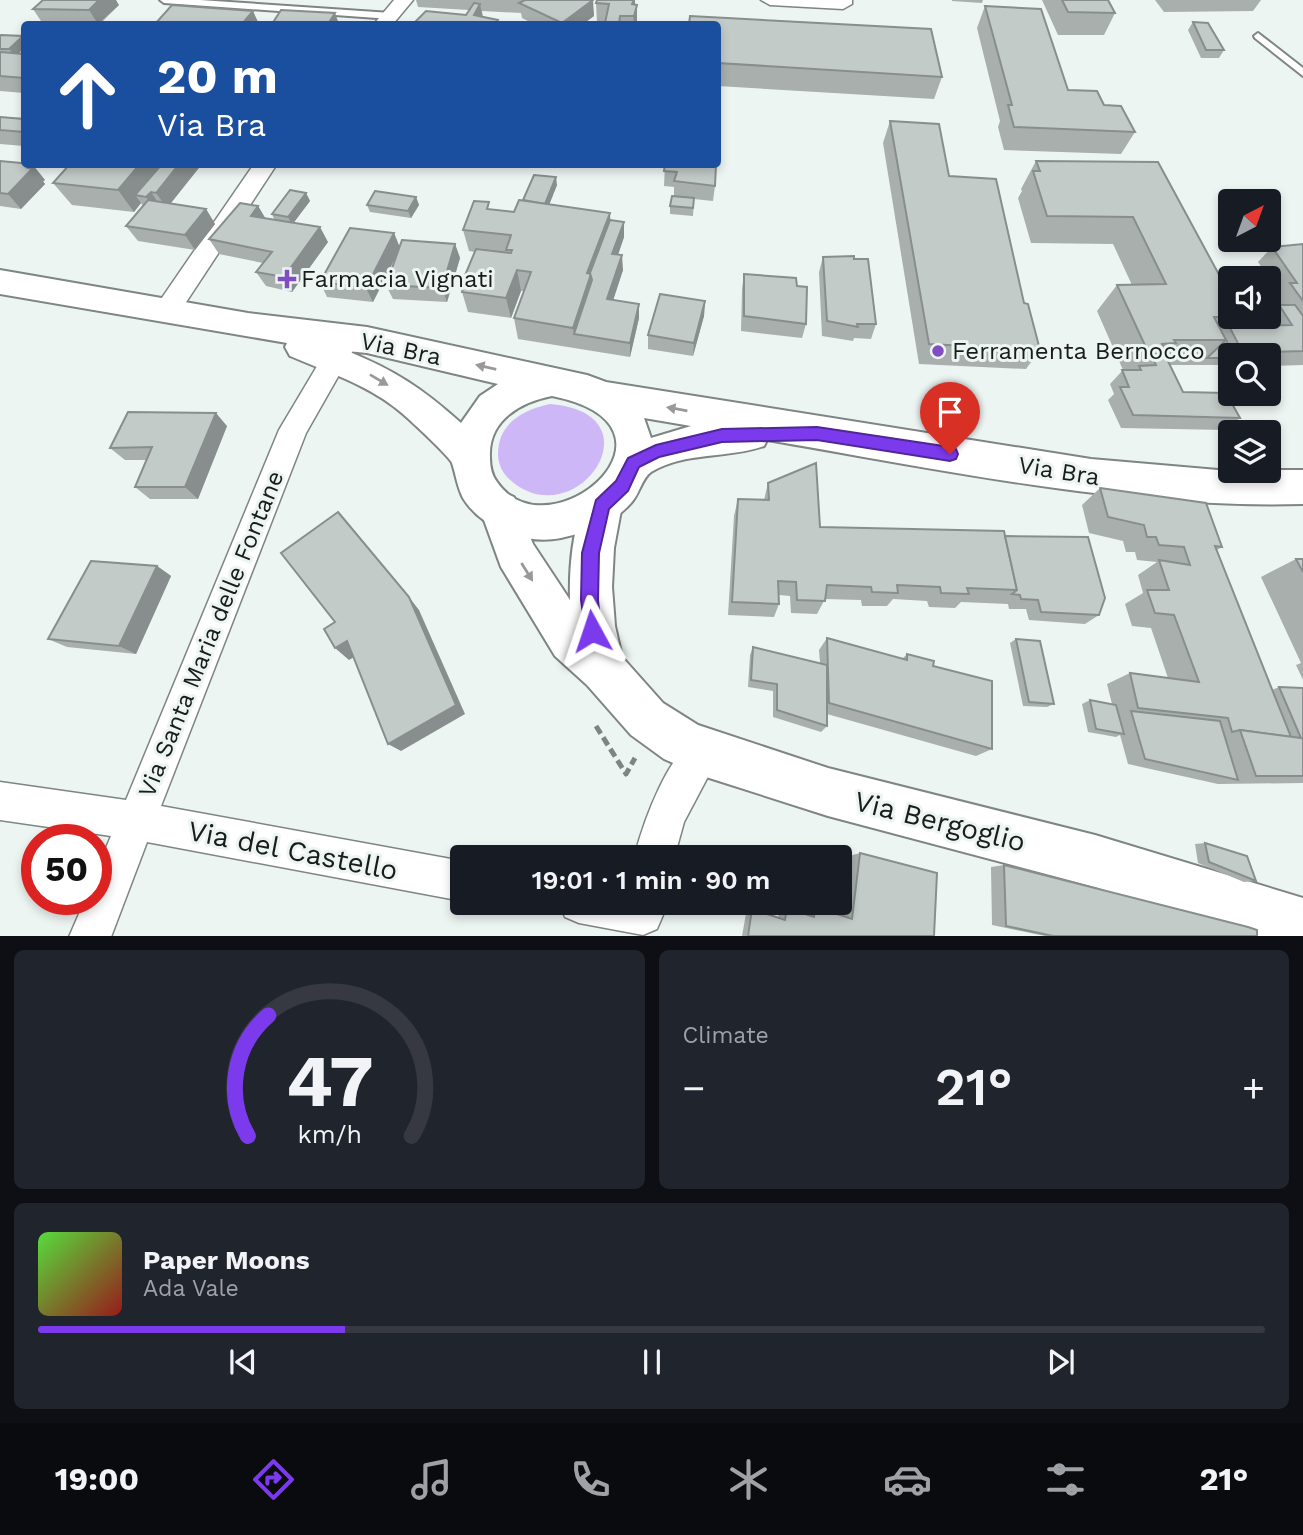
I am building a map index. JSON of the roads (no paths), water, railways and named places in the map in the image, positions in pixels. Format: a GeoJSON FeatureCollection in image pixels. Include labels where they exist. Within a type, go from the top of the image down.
{"type":"FeatureCollection","features":[{"type":"Feature","properties":{"kind":"main road","name":"Via Bra"},"geometry":{"type":"LineString","coordinates":[[0,282],[248,326],[340,348],[572,383],[607,396],[817,433],[1111,479],[1254,490],[1303,487]]}},
{"type":"Feature","properties":{"kind":"main road","name":"Via Bra"},"geometry":{"type":"LineString","coordinates":[[340,348],[371,375],[414,402],[469,454]]}},
{"type":"Feature","properties":{"kind":"main road","name":"Via Bra"},"geometry":{"type":"LineString","coordinates":[[469,454],[474,432],[486,412],[505,397],[527,386],[552,382]]}},
{"type":"Feature","properties":{"kind":"main road","name":"Via Bra"},"geometry":{"type":"LineString","coordinates":[[607,396],[621,409],[631,425],[635,443],[633,463]]}},
{"type":"Feature","properties":{"kind":"main road","name":"Via Bra"},"geometry":{"type":"LineString","coordinates":[[633,463],[656,452],[722,436],[817,433]]}},
{"type":"Feature","properties":{"kind":"main road"},"geometry":{"type":"LineString","coordinates":[[469,454],[472,475],[482,494],[500,509],[524,520],[550,522],[577,517],[602,505],[622,486],[633,463]]}},
{"type":"Feature","properties":{"kind":"main road","name":"Via Bergoglio"},"geometry":{"type":"LineString","coordinates":[[602,505],[591,553],[589,600],[592,631],[603,669]]}},
{"type":"Feature","properties":{"kind":"main road","name":"Via Bergoglio"},"geometry":{"type":"LineString","coordinates":[[500,509],[516,554],[571,641],[603,669],[628,699],[655,724],[681,742],[703,752],[828,792],[1096,861],[1303,925]]}},
{"type":"Feature","properties":{"kind":"street"},"geometry":{"type":"LineString","coordinates":[[387,20],[404,0]]}},
{"type":"Feature","properties":{"kind":"street"},"geometry":{"type":"LineString","coordinates":[[770,0],[843,2]]}},
{"type":"Feature","properties":{"kind":"street"},"geometry":{"type":"LineString","coordinates":[[166,312],[263,168]]}},
{"type":"Feature","properties":{"kind":"street","name":"Via Santa Maria delle Fontane"},"geometry":{"type":"LineString","coordinates":[[90,936],[293,430],[340,348]]}},
{"type":"Feature","properties":{"kind":"street"},"geometry":{"type":"LineString","coordinates":[[657,845],[660,828],[672,801],[703,752]]}},
{"type":"Feature","properties":{"kind":"street","name":"Via del Castello"},"geometry":{"type":"LineString","coordinates":[[0,801],[137,821],[450,879]]}},
{"type":"Feature","properties":{"kind":"lane"},"geometry":{"type":"LineString","coordinates":[[164,0],[387,20]]}},
{"type":"Feature","properties":{"kind":"lane"},"geometry":{"type":"LineString","coordinates":[[1258,36],[1303,72]]}},
{"type":"Feature","properties":{"kind":"place","name":"Farmacia Vignati"},"geometry":{"type":"Point","coordinates":[287,279]}},
{"type":"Feature","properties":{"kind":"place","name":"Ferramenta Bernocco"},"geometry":{"type":"Point","coordinates":[938,351]}}]}
